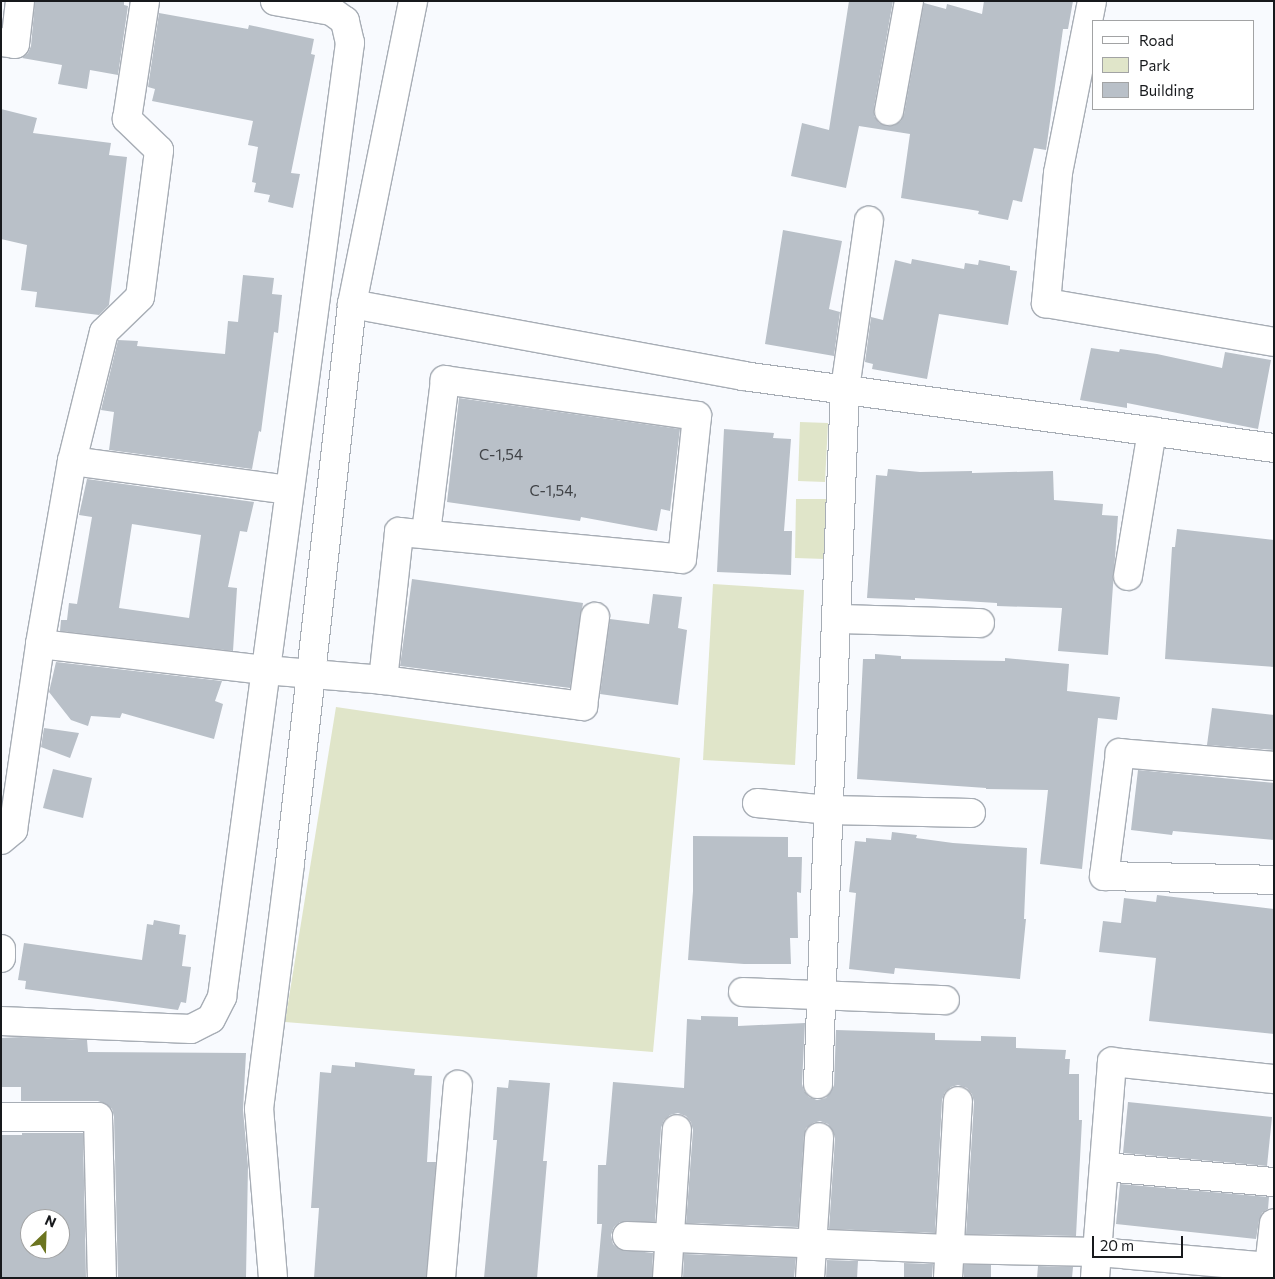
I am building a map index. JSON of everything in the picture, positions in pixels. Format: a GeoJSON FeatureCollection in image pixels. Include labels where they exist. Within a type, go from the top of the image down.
{"type":"FeatureCollection","features":[{"type":"Feature","properties":{"kind":"street"},"geometry":{"type":"LineString","coordinates":[[1,42],[15,44],[20,1]]}},
{"type":"Feature","properties":{"kind":"street"},"geometry":{"type":"LineString","coordinates":[[1,840],[12,830],[40,644],[72,462],[104,332],[140,297],[159,150],[127,119],[145,1]]}},
{"type":"Feature","properties":{"kind":"street"},"geometry":{"type":"LineString","coordinates":[[1,1021],[191,1029],[211,1020],[222,997],[350,43],[345,21],[331,11],[275,1]]}},
{"type":"Feature","properties":{"kind":"street"},"geometry":{"type":"LineString","coordinates":[[273,1278],[259,1109],[312,674],[352,304],[413,1]]}},
{"type":"Feature","properties":{"kind":"street"},"geometry":{"type":"LineString","coordinates":[[889,112],[908,1]]}},
{"type":"Feature","properties":{"kind":"street"},"geometry":{"type":"LineString","coordinates":[[1092,1],[1058,173],[1046,303],[1274,342]]}},
{"type":"Feature","properties":{"kind":"street"},"geometry":{"type":"LineString","coordinates":[[818,1084],[845,389],[869,222]]}},
{"type":"Feature","properties":{"kind":"street"},"geometry":{"type":"LineString","coordinates":[[352,304],[743,376],[1274,448]]}},
{"type":"Feature","properties":{"kind":"street"},"geometry":{"type":"LineString","coordinates":[[383,680],[399,532],[426,533],[682,559],[697,416],[445,380],[426,533]]}},
{"type":"Feature","properties":{"kind":"street"},"geometry":{"type":"LineString","coordinates":[[1128,576],[1152,432]]}},
{"type":"Feature","properties":{"kind":"street"},"geometry":{"type":"LineString","coordinates":[[72,462],[289,490]]}},
{"type":"Feature","properties":{"kind":"street"},"geometry":{"type":"LineString","coordinates":[[40,644],[265,670],[383,680],[583,706],[595,616]]}},
{"type":"Feature","properties":{"kind":"street"},"geometry":{"type":"LineString","coordinates":[[837,619],[980,623]]}},
{"type":"Feature","properties":{"kind":"street"},"geometry":{"type":"LineString","coordinates":[[1274,766],[1120,753],[1104,876],[1274,880]]}},
{"type":"Feature","properties":{"kind":"street"},"geometry":{"type":"LineString","coordinates":[[757,803],[828,810],[971,813]]}},
{"type":"Feature","properties":{"kind":"street"},"geometry":{"type":"LineString","coordinates":[[1,949],[1,958]]}},
{"type":"Feature","properties":{"kind":"street"},"geometry":{"type":"LineString","coordinates":[[743,992],[945,1000]]}},
{"type":"Feature","properties":{"kind":"street"},"geometry":{"type":"LineString","coordinates":[[1096,1265],[1112,1062],[1274,1079]]}},
{"type":"Feature","properties":{"kind":"street"},"geometry":{"type":"LineString","coordinates":[[441,1278],[458,1085]]}},
{"type":"Feature","properties":{"kind":"street"},"geometry":{"type":"LineString","coordinates":[[948,1278],[958,1101]]}},
{"type":"Feature","properties":{"kind":"street"},"geometry":{"type":"LineString","coordinates":[[1,1117],[98,1117],[102,1278]]}},
{"type":"Feature","properties":{"kind":"street"},"geometry":{"type":"LineString","coordinates":[[667,1278],[677,1129]]}},
{"type":"Feature","properties":{"kind":"street"},"geometry":{"type":"LineString","coordinates":[[810,1278],[819,1137]]}},
{"type":"Feature","properties":{"kind":"street"},"geometry":{"type":"LineString","coordinates":[[1105,1167],[1274,1182]]}},
{"type":"Feature","properties":{"kind":"street"},"geometry":{"type":"LineString","coordinates":[[627,1236],[949,1249],[1096,1265],[1269,1267],[1274,1223]]}},
{"type":"Feature","properties":{"kind":"green space"},"geometry":{"type":"Polygon","coordinates":[[[800,422],[828,423],[825,482],[798,481],[800,422]]]}},
{"type":"Feature","properties":{"kind":"green space"},"geometry":{"type":"Polygon","coordinates":[[[796,499],[826,499],[825,559],[795,558],[796,499]]]}},
{"type":"Feature","properties":{"kind":"green space"},"geometry":{"type":"Polygon","coordinates":[[[713,584],[804,590],[795,765],[703,760],[713,584]]]}},
{"type":"Feature","properties":{"kind":"green space"},"geometry":{"type":"Polygon","coordinates":[[[336,707],[680,758],[653,1052],[285,1022],[336,707]]]}},
{"type":"Feature","properties":{"kind":"building"},"geometry":{"type":"Polygon","coordinates":[[[35,1],[124,1],[124,5],[128,6],[118,75],[90,70],[87,89],[58,84],[62,65],[22,58],[28,53],[31,46],[35,1]]]}},
{"type":"Feature","properties":{"kind":"building"},"geometry":{"type":"Polygon","coordinates":[[[849,1],[893,1],[874,108],[874,116],[879,123],[887,126],[895,125],[901,121],[904,114],[924,3],[946,9],[947,4],[982,14],[984,1],[1073,1],[1068,29],[1063,29],[1046,150],[1034,148],[1022,202],[1013,200],[1008,220],[978,214],[979,211],[901,198],[910,134],[859,126],[846,188],[791,176],[802,123],[829,130],[849,1]]]}},
{"type":"Feature","properties":{"kind":"building"},"geometry":{"type":"Polygon","coordinates":[[[159,13],[248,29],[249,25],[314,39],[311,54],[315,55],[291,173],[300,174],[293,208],[268,202],[270,195],[254,192],[256,183],[252,182],[258,147],[248,145],[253,121],[152,101],[155,89],[148,87],[159,13]]]}},
{"type":"Feature","properties":{"kind":"building"},"geometry":{"type":"Polygon","coordinates":[[[1,109],[37,118],[33,133],[111,143],[109,155],[127,157],[109,305],[99,315],[35,307],[37,292],[21,290],[27,245],[1,239],[1,109]]]}},
{"type":"Feature","properties":{"kind":"building"},"geometry":{"type":"Polygon","coordinates":[[[783,230],[842,241],[829,309],[840,312],[834,356],[765,344],[783,230]]]}},
{"type":"Feature","properties":{"kind":"building"},"geometry":{"type":"Polygon","coordinates":[[[912,259],[964,269],[965,263],[978,265],[979,260],[1010,266],[1010,270],[1017,271],[1008,325],[939,314],[927,379],[872,369],[873,364],[865,362],[871,317],[883,320],[895,260],[911,264],[912,259]]]}},
{"type":"Feature","properties":{"kind":"building"},"geometry":{"type":"Polygon","coordinates":[[[243,275],[274,278],[272,294],[282,295],[278,333],[274,332],[261,432],[259,431],[252,469],[109,450],[114,412],[101,410],[118,340],[138,341],[137,346],[225,354],[228,321],[238,322],[243,275]]]}},
{"type":"Feature","properties":{"kind":"building"},"geometry":{"type":"Polygon","coordinates":[[[1091,348],[1119,352],[1120,349],[1157,354],[1222,368],[1225,352],[1271,360],[1258,429],[1127,403],[1127,408],[1080,400],[1091,348]]]}},
{"type":"Feature","properties":{"kind":"building"},"geometry":{"type":"Polygon","coordinates":[[[459,398],[680,429],[670,511],[661,509],[657,531],[581,517],[580,521],[447,502],[459,398]]]}},
{"type":"Feature","properties":{"kind":"building"},"geometry":{"type":"Polygon","coordinates":[[[724,429],[774,433],[773,438],[791,439],[784,531],[792,531],[791,575],[717,572],[724,429]]]}},
{"type":"Feature","properties":{"kind":"building"},"geometry":{"type":"Polygon","coordinates":[[[888,469],[920,472],[972,471],[972,473],[1053,471],[1054,500],[1103,504],[1102,515],[1118,516],[1108,655],[1058,651],[1062,608],[997,606],[997,603],[915,598],[915,600],[867,598],[876,475],[887,476],[888,469]]]}},
{"type":"Feature","properties":{"kind":"building"},"geometry":{"type":"Polygon","coordinates":[[[87,479],[254,502],[247,532],[240,531],[228,587],[237,588],[233,651],[60,631],[61,620],[67,620],[69,603],[77,604],[92,517],[79,515],[87,479]],[[132,524],[119,608],[189,618],[201,535],[132,524]]]}},
{"type":"Feature","properties":{"kind":"building"},"geometry":{"type":"Polygon","coordinates":[[[1177,529],[1274,540],[1274,667],[1165,659],[1172,547],[1175,547],[1177,529]]]}},
{"type":"Feature","properties":{"kind":"building"},"geometry":{"type":"Polygon","coordinates":[[[412,579],[583,603],[570,688],[400,666],[412,579]]]}},
{"type":"Feature","properties":{"kind":"building"},"geometry":{"type":"Polygon","coordinates":[[[653,594],[682,597],[678,628],[687,630],[678,705],[600,694],[610,619],[649,624],[653,594]]]}},
{"type":"Feature","properties":{"kind":"building"},"geometry":{"type":"Polygon","coordinates":[[[875,654],[901,656],[901,659],[1005,661],[1005,658],[1069,664],[1067,691],[1120,697],[1117,720],[1098,718],[1082,869],[1040,864],[1048,790],[986,789],[857,779],[863,659],[875,659],[875,654]]]}},
{"type":"Feature","properties":{"kind":"building"},"geometry":{"type":"Polygon","coordinates":[[[56,662],[222,681],[215,701],[223,704],[214,739],[122,713],[120,718],[91,716],[88,726],[71,720],[49,692],[56,662]]]}},
{"type":"Feature","properties":{"kind":"building"},"geometry":{"type":"Polygon","coordinates":[[[1212,708],[1274,715],[1274,750],[1207,745],[1212,708]]]}},
{"type":"Feature","properties":{"kind":"building"},"geometry":{"type":"Polygon","coordinates":[[[44,728],[79,733],[70,758],[41,747],[44,728]]]}},
{"type":"Feature","properties":{"kind":"building"},"geometry":{"type":"Polygon","coordinates":[[[53,769],[92,778],[83,818],[43,808],[53,769]]]}},
{"type":"Feature","properties":{"kind":"building"},"geometry":{"type":"Polygon","coordinates":[[[1138,770],[1274,783],[1274,840],[1173,831],[1172,835],[1131,830],[1138,770]]]}},
{"type":"Feature","properties":{"kind":"building"},"geometry":{"type":"Polygon","coordinates":[[[892,832],[917,835],[916,838],[953,843],[1027,848],[1024,919],[1026,919],[1020,979],[895,968],[894,974],[849,969],[856,893],[849,892],[855,841],[866,842],[866,838],[891,840],[892,832]]]}},
{"type":"Feature","properties":{"kind":"building"},"geometry":{"type":"Polygon","coordinates":[[[693,836],[788,837],[788,857],[802,857],[801,893],[797,892],[798,938],[790,938],[791,964],[744,964],[688,960],[693,891],[693,836]]]}},
{"type":"Feature","properties":{"kind":"building"},"geometry":{"type":"Polygon","coordinates":[[[1157,895],[1274,909],[1274,1034],[1149,1021],[1156,958],[1099,952],[1103,921],[1121,923],[1124,898],[1156,902],[1157,895]]]}},
{"type":"Feature","properties":{"kind":"building"},"geometry":{"type":"Polygon","coordinates":[[[154,920],[180,925],[179,934],[186,935],[182,966],[191,967],[186,1003],[181,1002],[178,1010],[25,989],[26,981],[18,980],[24,943],[142,960],[147,924],[153,925],[154,920]]]}},
{"type":"Feature","properties":{"kind":"building"},"geometry":{"type":"Polygon","coordinates":[[[701,1016],[738,1017],[738,1026],[805,1023],[802,1084],[804,1091],[809,1097],[817,1100],[826,1098],[834,1085],[836,1030],[935,1033],[935,1040],[981,1041],[981,1036],[1016,1037],[1016,1048],[1066,1050],[1065,1059],[1070,1059],[1069,1074],[1079,1074],[1079,1120],[1082,1120],[1076,1236],[966,1234],[974,1102],[972,1094],[967,1088],[958,1085],[951,1087],[945,1092],[942,1100],[935,1233],[829,1229],[835,1138],[828,1124],[820,1121],[806,1128],[804,1136],[798,1227],[686,1223],[693,1130],[691,1122],[686,1116],[678,1113],[670,1115],[664,1120],[661,1128],[655,1222],[620,1222],[614,1227],[611,1235],[613,1244],[619,1249],[653,1253],[652,1278],[597,1278],[602,1224],[597,1224],[598,1165],[606,1165],[613,1082],[684,1088],[687,1019],[701,1020],[701,1016]]]}},
{"type":"Feature","properties":{"kind":"building"},"geometry":{"type":"Polygon","coordinates":[[[1,1038],[87,1040],[88,1052],[246,1053],[243,1110],[248,1166],[246,1278],[118,1278],[114,1117],[112,1109],[98,1101],[21,1101],[21,1087],[1,1087],[1,1038]]]}},
{"type":"Feature","properties":{"kind":"building"},"geometry":{"type":"Polygon","coordinates":[[[355,1062],[415,1069],[414,1075],[432,1076],[427,1162],[436,1162],[426,1278],[314,1278],[319,1208],[311,1208],[320,1072],[331,1073],[332,1065],[355,1067],[355,1062]]]}},
{"type":"Feature","properties":{"kind":"building"},"geometry":{"type":"Polygon","coordinates":[[[509,1080],[550,1083],[543,1161],[547,1161],[537,1278],[484,1278],[497,1140],[493,1140],[497,1087],[508,1088],[509,1080]]]}},
{"type":"Feature","properties":{"kind":"building"},"geometry":{"type":"Polygon","coordinates":[[[1128,1102],[1272,1117],[1267,1166],[1123,1153],[1128,1102]]]}},
{"type":"Feature","properties":{"kind":"building"},"geometry":{"type":"Polygon","coordinates":[[[83,1133],[86,1278],[1,1278],[1,1135],[83,1133]]]}},
{"type":"Feature","properties":{"kind":"building"},"geometry":{"type":"Polygon","coordinates":[[[1120,1184],[1269,1197],[1268,1209],[1262,1213],[1256,1239],[1116,1224],[1120,1184]]]}},
{"type":"Feature","properties":{"kind":"building"},"geometry":{"type":"Polygon","coordinates":[[[684,1254],[796,1258],[794,1278],[683,1278],[684,1254]]]}},
{"type":"Feature","properties":{"kind":"building"},"geometry":{"type":"Polygon","coordinates":[[[827,1260],[858,1261],[857,1278],[826,1278],[827,1260]]]}},
{"type":"Feature","properties":{"kind":"building"},"geometry":{"type":"Polygon","coordinates":[[[904,1263],[933,1264],[932,1278],[904,1278],[904,1263]]]}},
{"type":"Feature","properties":{"kind":"building"},"geometry":{"type":"Polygon","coordinates":[[[964,1265],[991,1265],[991,1278],[964,1278],[964,1265]]]}},
{"type":"Feature","properties":{"kind":"building"},"geometry":{"type":"Polygon","coordinates":[[[1038,1266],[1073,1267],[1072,1278],[1037,1278],[1038,1266]]]}}]}
